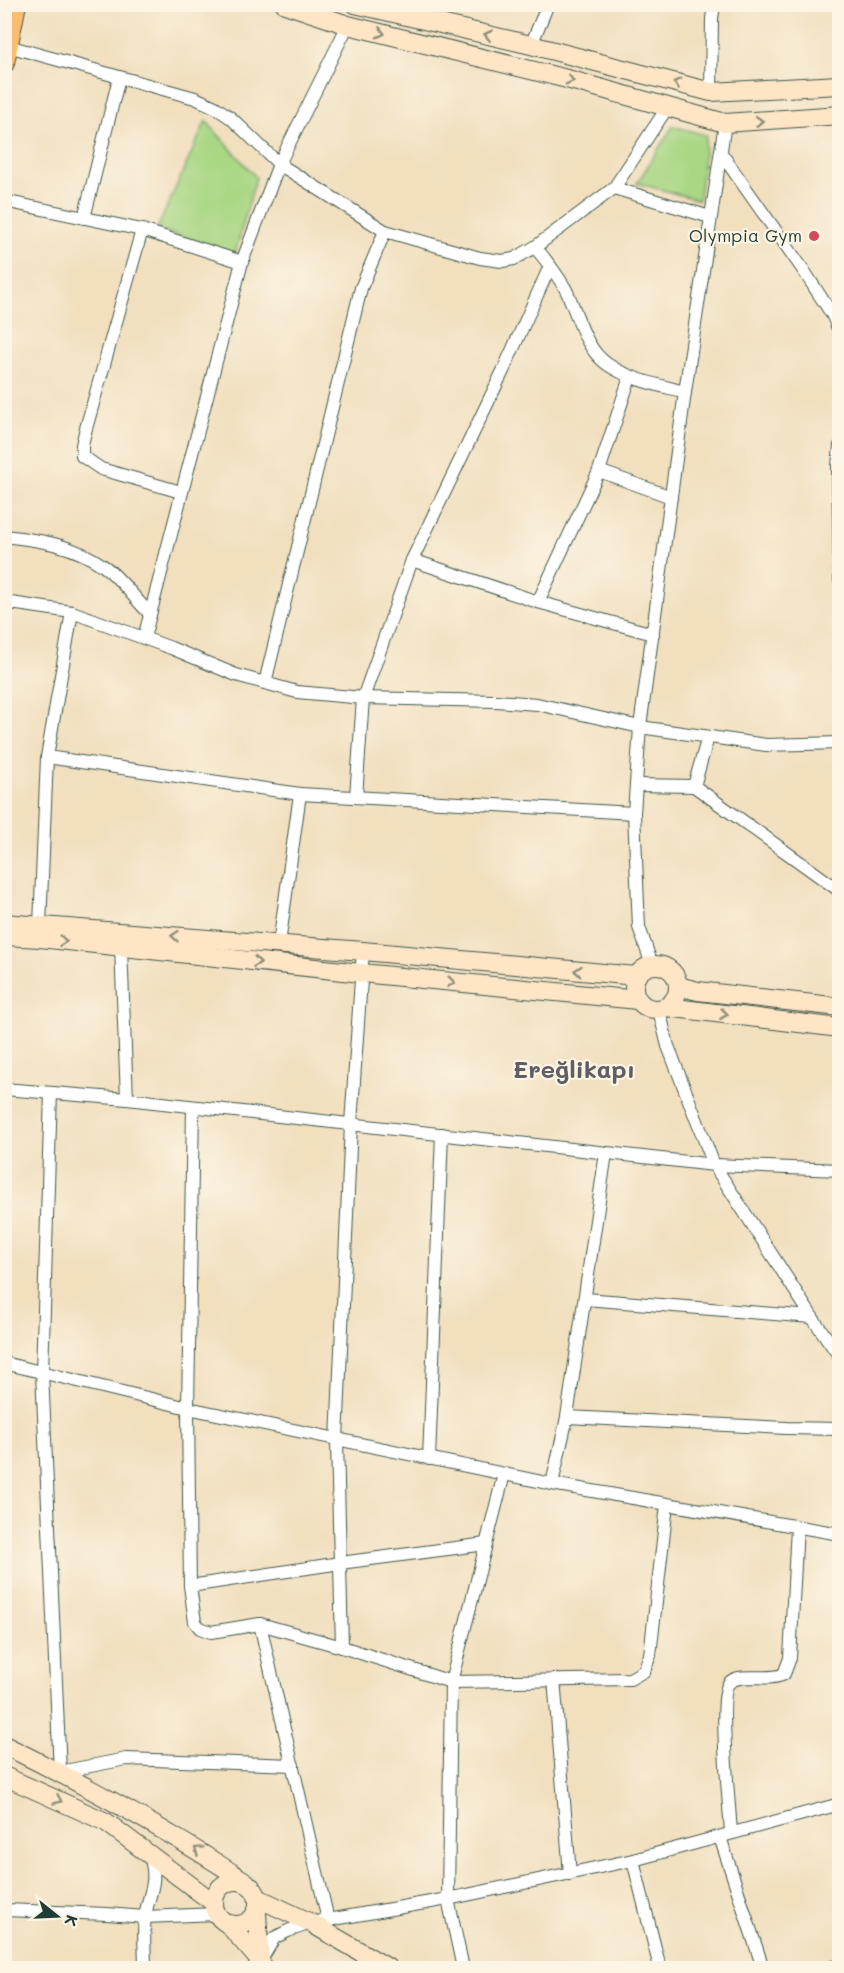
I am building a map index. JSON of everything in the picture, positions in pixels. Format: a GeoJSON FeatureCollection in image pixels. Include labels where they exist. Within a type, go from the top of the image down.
{"type":"FeatureCollection","features":[{"type":"Feature","properties":{"kind":"main road"},"geometry":{"type":"LineString","coordinates":[[6,55],[16,4]]}},
{"type":"Feature","properties":{"kind":"main road"},"geometry":{"type":"LineString","coordinates":[[285,4],[348,25],[567,79],[725,123],[840,115]]}},
{"type":"Feature","properties":{"kind":"main road"},"geometry":{"type":"LineString","coordinates":[[355,4],[531,45],[711,92],[840,85]]}},
{"type":"Feature","properties":{"kind":"main road"},"geometry":{"type":"LineString","coordinates":[[4,923],[363,951],[636,976]]}},
{"type":"Feature","properties":{"kind":"main road"},"geometry":{"type":"LineString","coordinates":[[4,936],[638,1000]]}},
{"type":"Feature","properties":{"kind":"main road"},"geometry":{"type":"LineString","coordinates":[[662,1008],[670,1005],[676,998],[677,978],[661,965],[652,965],[636,976],[634,987],[638,1000],[644,1006],[840,1028]]}},
{"type":"Feature","properties":{"kind":"main road"},"geometry":{"type":"LineString","coordinates":[[678,986],[698,991],[840,1007]]}},
{"type":"Feature","properties":{"kind":"main road"},"geometry":{"type":"LineString","coordinates":[[4,1745],[60,1772],[190,1845],[246,1882],[255,1890],[262,1965]]}},
{"type":"Feature","properties":{"kind":"main road"},"geometry":{"type":"LineString","coordinates":[[4,1776],[106,1822],[237,1925],[252,1918],[257,1905]]}},
{"type":"Feature","properties":{"kind":"main road"},"geometry":{"type":"LineString","coordinates":[[246,1882],[232,1881],[222,1885],[218,1890],[219,1913],[262,1965]]}},
{"type":"Feature","properties":{"kind":"main road"},"geometry":{"type":"LineString","coordinates":[[257,1905],[319,1922],[388,1968]]}},
{"type":"Feature","properties":{"kind":"street"},"geometry":{"type":"LineString","coordinates":[[531,45],[548,4]]}},
{"type":"Feature","properties":{"kind":"street"},"geometry":{"type":"LineString","coordinates":[[711,92],[714,4]]}},
{"type":"Feature","properties":{"kind":"street"},"geometry":{"type":"LineString","coordinates":[[144,638],[242,262],[279,164],[348,25]]}},
{"type":"Feature","properties":{"kind":"street"},"geometry":{"type":"LineString","coordinates":[[6,55],[119,78],[195,98],[215,107],[231,118],[279,164],[385,231],[480,258],[502,261],[514,258],[535,247],[614,188],[667,108]]}},
{"type":"Feature","properties":{"kind":"street"},"geometry":{"type":"LineString","coordinates":[[84,218],[119,78]]}},
{"type":"Feature","properties":{"kind":"street"},"geometry":{"type":"LineString","coordinates":[[652,965],[639,927],[634,813],[640,727],[725,123]]}},
{"type":"Feature","properties":{"kind":"street"},"geometry":{"type":"LineString","coordinates":[[721,153],[836,316],[840,334]]}},
{"type":"Feature","properties":{"kind":"street"},"geometry":{"type":"LineString","coordinates":[[614,188],[710,217]]}},
{"type":"Feature","properties":{"kind":"street"},"geometry":{"type":"LineString","coordinates":[[4,201],[142,230],[242,262]]}},
{"type":"Feature","properties":{"kind":"street"},"geometry":{"type":"LineString","coordinates":[[142,230],[85,432],[82,456],[101,470],[181,492]]}},
{"type":"Feature","properties":{"kind":"street"},"geometry":{"type":"LineString","coordinates":[[265,683],[361,288],[385,231]]}},
{"type":"Feature","properties":{"kind":"street"},"geometry":{"type":"LineString","coordinates":[[535,247],[565,289],[590,346],[606,363],[630,377],[686,392]]}},
{"type":"Feature","properties":{"kind":"street"},"geometry":{"type":"LineString","coordinates":[[356,797],[363,698],[412,560],[503,371],[550,266]]}},
{"type":"Feature","properties":{"kind":"street"},"geometry":{"type":"LineString","coordinates":[[537,603],[599,471],[630,377]]}},
{"type":"Feature","properties":{"kind":"street"},"geometry":{"type":"LineString","coordinates":[[840,446],[838,466],[840,581]]}},
{"type":"Feature","properties":{"kind":"street"},"geometry":{"type":"LineString","coordinates":[[599,471],[671,497]]}},
{"type":"Feature","properties":{"kind":"street"},"geometry":{"type":"LineString","coordinates":[[4,536],[48,541],[75,549],[106,568],[150,614]]}},
{"type":"Feature","properties":{"kind":"street"},"geometry":{"type":"LineString","coordinates":[[412,560],[537,603],[653,634]]}},
{"type":"Feature","properties":{"kind":"street"},"geometry":{"type":"LineString","coordinates":[[4,602],[72,612],[236,675],[297,692],[363,698],[496,700],[537,704],[640,727],[766,745],[840,743]]}},
{"type":"Feature","properties":{"kind":"street"},"geometry":{"type":"LineString","coordinates":[[40,925],[47,757],[72,612]]}},
{"type":"Feature","properties":{"kind":"street"},"geometry":{"type":"LineString","coordinates":[[694,786],[708,737]]}},
{"type":"Feature","properties":{"kind":"street"},"geometry":{"type":"LineString","coordinates":[[47,757],[300,794],[634,813]]}},
{"type":"Feature","properties":{"kind":"street"},"geometry":{"type":"LineString","coordinates":[[636,785],[694,786],[840,891]]}},
{"type":"Feature","properties":{"kind":"street"},"geometry":{"type":"LineString","coordinates":[[279,944],[300,794]]}},
{"type":"Feature","properties":{"kind":"street"},"geometry":{"type":"LineString","coordinates":[[121,947],[127,1099]]}},
{"type":"Feature","properties":{"kind":"street"},"geometry":{"type":"LineString","coordinates":[[342,1647],[337,1440],[351,1124],[363,951]]}},
{"type":"Feature","properties":{"kind":"street"},"geometry":{"type":"LineString","coordinates":[[662,1008],[668,1046],[714,1165],[840,1357]]}},
{"type":"Feature","properties":{"kind":"street"},"geometry":{"type":"LineString","coordinates":[[4,1089],[127,1099],[714,1165],[840,1170]]}},
{"type":"Feature","properties":{"kind":"street"},"geometry":{"type":"LineString","coordinates":[[51,1093],[42,1372],[60,1772],[126,1759],[293,1765]]}},
{"type":"Feature","properties":{"kind":"street"},"geometry":{"type":"LineString","coordinates":[[193,1107],[188,1408],[190,1586],[195,1622],[200,1628],[211,1632],[260,1624],[342,1647],[451,1682],[630,1679],[644,1671],[651,1655],[667,1505]]}},
{"type":"Feature","properties":{"kind":"street"},"geometry":{"type":"LineString","coordinates":[[429,1459],[442,1134]]}},
{"type":"Feature","properties":{"kind":"street"},"geometry":{"type":"LineString","coordinates":[[552,1484],[567,1417],[606,1153]]}},
{"type":"Feature","properties":{"kind":"street"},"geometry":{"type":"LineString","coordinates":[[585,1299],[812,1317]]}},
{"type":"Feature","properties":{"kind":"street"},"geometry":{"type":"LineString","coordinates":[[4,1363],[188,1408],[429,1459],[667,1505],[840,1534]]}},
{"type":"Feature","properties":{"kind":"street"},"geometry":{"type":"LineString","coordinates":[[567,1417],[840,1429]]}},
{"type":"Feature","properties":{"kind":"street"},"geometry":{"type":"LineString","coordinates":[[463,1968],[448,1899],[451,1682],[504,1474]]}},
{"type":"Feature","properties":{"kind":"street"},"geometry":{"type":"LineString","coordinates":[[763,1968],[725,1835],[724,1693],[726,1685],[732,1680],[778,1677],[784,1674],[790,1658],[797,1527]]}},
{"type":"Feature","properties":{"kind":"street"},"geometry":{"type":"LineString","coordinates":[[190,1586],[486,1544]]}},
{"type":"Feature","properties":{"kind":"street"},"geometry":{"type":"LineString","coordinates":[[260,1624],[293,1765],[319,1922]]}},
{"type":"Feature","properties":{"kind":"street"},"geometry":{"type":"LineString","coordinates":[[554,1679],[570,1874]]}},
{"type":"Feature","properties":{"kind":"street"},"geometry":{"type":"LineString","coordinates":[[262,1965],[274,1938],[288,1931],[319,1922],[448,1899],[633,1860],[840,1804]]}},
{"type":"Feature","properties":{"kind":"street"},"geometry":{"type":"LineString","coordinates":[[145,1968],[145,1917],[155,1871],[150,1855]]}},
{"type":"Feature","properties":{"kind":"street"},"geometry":{"type":"LineString","coordinates":[[633,1860],[660,1968]]}},
{"type":"Feature","properties":{"kind":"street"},"geometry":{"type":"LineString","coordinates":[[4,1910],[145,1917],[219,1913]]}},
{"type":"Feature","properties":{"kind":"street"},"geometry":{"type":"LineString","coordinates":[[828,1968],[840,1965]]}},
{"type":"Feature","properties":{"kind":"green space"},"geometry":{"type":"Polygon","coordinates":[[[206,121],[256,177],[235,254],[157,229],[206,121]]]}},
{"type":"Feature","properties":{"kind":"green space"},"geometry":{"type":"Polygon","coordinates":[[[673,126],[706,135],[699,200],[637,183],[673,126]]]}},
{"type":"Feature","properties":{"kind":"place","name":"Olympia Gym"},"geometry":{"type":"Point","coordinates":[814,236]}},
{"type":"Feature","properties":{"kind":"district","name":"Ereğlikapı"},"geometry":{"type":"Point","coordinates":[574,1070]}}]}
